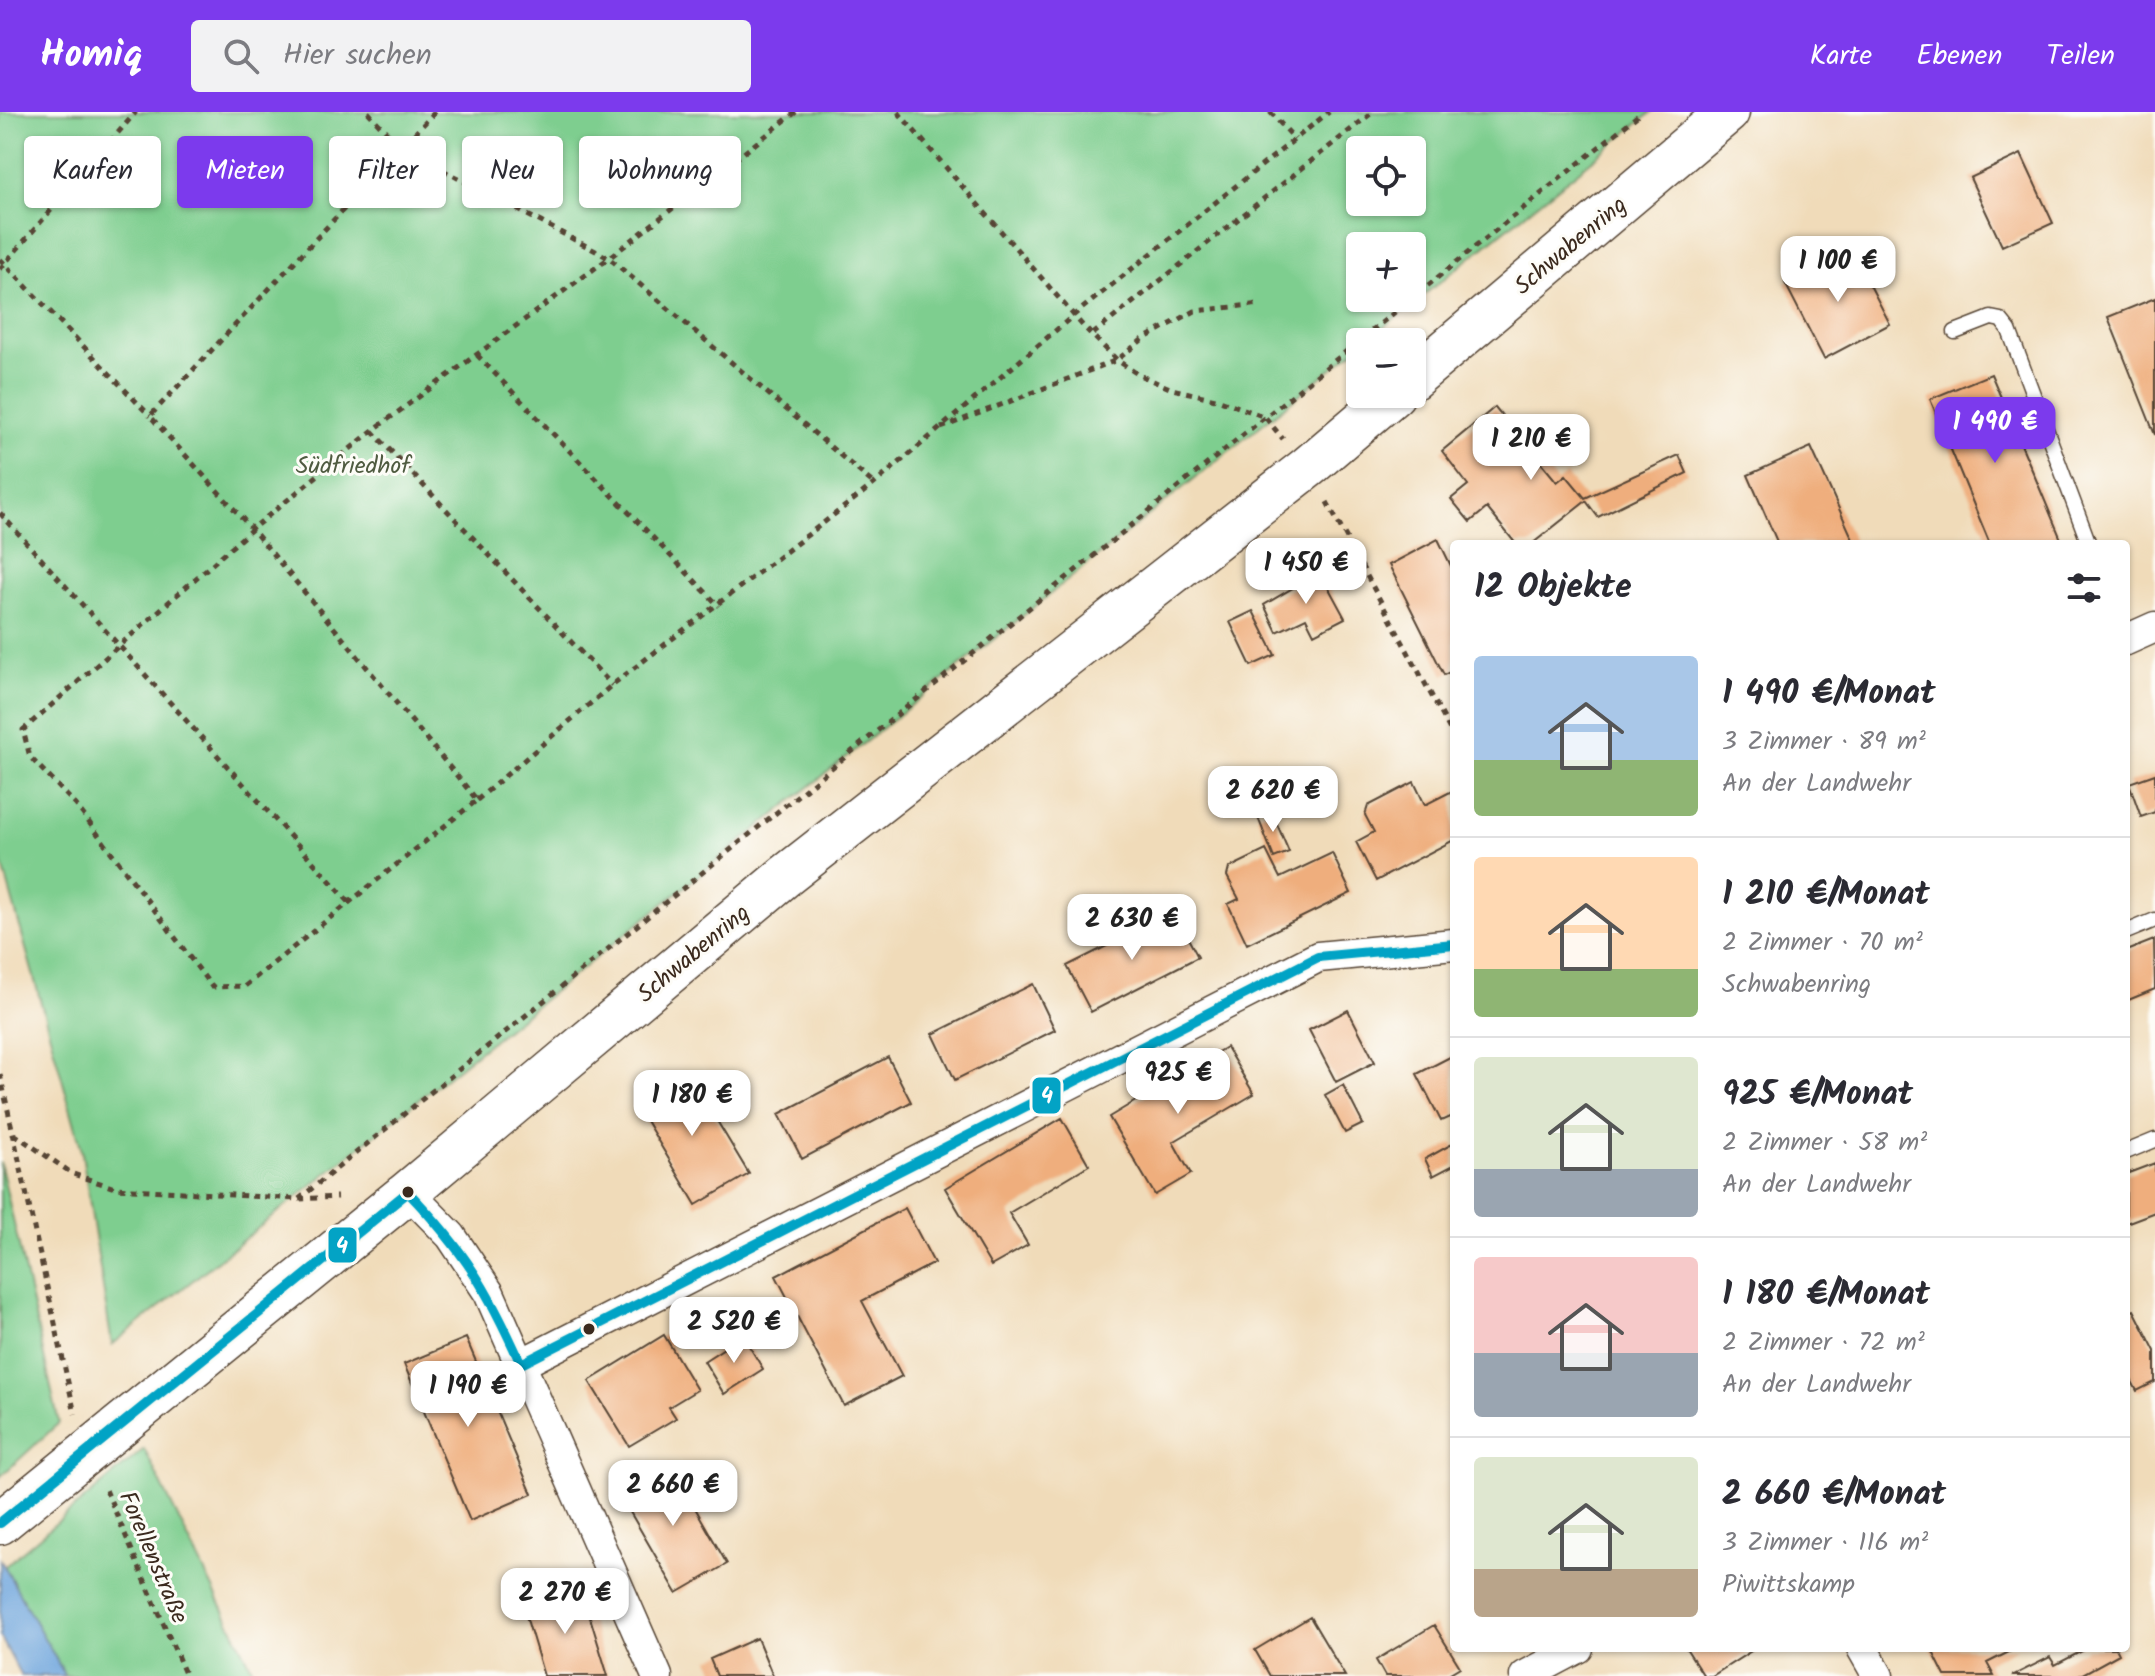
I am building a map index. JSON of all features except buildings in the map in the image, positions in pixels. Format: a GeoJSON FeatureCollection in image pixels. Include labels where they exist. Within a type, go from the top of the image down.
{"type":"FeatureCollection","features":[{"type":"Feature","properties":{"kind":"street","name":"Schwabenring"},"geometry":{"type":"LineString","coordinates":[[1426,367],[1728,112]]}},
{"type":"Feature","properties":{"kind":"street","name":"Schwabenring"},"geometry":{"type":"LineString","coordinates":[[2,1521],[408,1192],[784,877],[1308,467],[1378,408]]}},
{"type":"Feature","properties":{"kind":"street"},"geometry":{"type":"LineString","coordinates":[[2130,638],[2155,627]]}},
{"type":"Feature","properties":{"kind":"street"},"geometry":{"type":"LineString","coordinates":[[521,1364],[1318,957],[1450,944]]}},
{"type":"Feature","properties":{"kind":"street"},"geometry":{"type":"LineString","coordinates":[[408,1192],[451,1236],[489,1293],[657,1676]]}},
{"type":"Feature","properties":{"kind":"street"},"geometry":{"type":"LineString","coordinates":[[1525,1676],[1570,1652]]}},
{"type":"Feature","properties":{"kind":"street"},"geometry":{"type":"LineString","coordinates":[[1864,1652],[1878,1676]]}},
{"type":"Feature","properties":{"kind":"lane"},"geometry":{"type":"LineString","coordinates":[[1955,332],[1991,318],[2001,320],[2009,330],[2088,540]]}},
{"type":"Feature","properties":{"kind":"lane"},"geometry":{"type":"LineString","coordinates":[[2130,930],[2155,920]]}},
{"type":"Feature","properties":{"kind":"lane"},"geometry":{"type":"LineString","coordinates":[[2130,1150],[2155,1140]]}},
{"type":"Feature","properties":{"kind":"path"},"geometry":{"type":"LineString","coordinates":[[0,269],[3,261],[136,112]]}},
{"type":"Feature","properties":{"kind":"path"},"geometry":{"type":"LineString","coordinates":[[368,112],[390,136]]}},
{"type":"Feature","properties":{"kind":"path"},"geometry":{"type":"LineString","coordinates":[[412,136],[435,112]]}},
{"type":"Feature","properties":{"kind":"path"},"geometry":{"type":"LineString","coordinates":[[796,112],[609,258],[372,431],[252,529],[23,730],[30,757],[76,805],[212,987],[245,986],[477,800],[612,685],[719,606],[874,484],[1074,315],[1329,112]]}},
{"type":"Feature","properties":{"kind":"path"},"geometry":{"type":"LineString","coordinates":[[898,112],[1074,315],[1117,360],[1139,375],[1172,389],[1220,400],[1265,417]]}},
{"type":"Feature","properties":{"kind":"path"},"geometry":{"type":"LineString","coordinates":[[1270,112],[1295,139]]}},
{"type":"Feature","properties":{"kind":"path"},"geometry":{"type":"LineString","coordinates":[[1093,334],[1373,112]]}},
{"type":"Feature","properties":{"kind":"path"},"geometry":{"type":"LineString","coordinates":[[299,1199],[1642,112]]}},
{"type":"Feature","properties":{"kind":"path"},"geometry":{"type":"LineString","coordinates":[[446,172],[609,258],[874,484]]}},
{"type":"Feature","properties":{"kind":"path"},"geometry":{"type":"LineString","coordinates":[[150,416],[345,208]]}},
{"type":"Feature","properties":{"kind":"path"},"geometry":{"type":"LineString","coordinates":[[3,261],[252,529],[477,800]]}},
{"type":"Feature","properties":{"kind":"path"},"geometry":{"type":"LineString","coordinates":[[935,430],[1117,360],[1143,339],[1195,311],[1261,304]]}},
{"type":"Feature","properties":{"kind":"path"},"geometry":{"type":"LineString","coordinates":[[477,355],[719,606]]}},
{"type":"Feature","properties":{"kind":"path"},"geometry":{"type":"LineString","coordinates":[[372,431],[612,685]]}},
{"type":"Feature","properties":{"kind":"path"},"geometry":{"type":"LineString","coordinates":[[1308,467],[1450,730]]}},
{"type":"Feature","properties":{"kind":"path"},"geometry":{"type":"LineString","coordinates":[[0,513],[350,903]]}},
{"type":"Feature","properties":{"kind":"path","name":"Forellenstraße"},"geometry":{"type":"LineString","coordinates":[[0,1074],[72,1404],[89,1451],[186,1676]]}},
{"type":"Feature","properties":{"kind":"path"},"geometry":{"type":"LineString","coordinates":[[13,1133],[73,1174],[115,1188],[299,1199],[346,1196]]}},
{"type":"Feature","properties":{"kind":"green space","name":"Südfriedhof"},"geometry":{"type":"Polygon","coordinates":[[[0,112],[1652,112],[1426,293],[1426,232],[1346,232],[1346,312],[1402,312],[1382,328],[1346,328],[1346,357],[112,1345],[81,1147],[0,855],[0,112]]]}},
{"type":"Feature","properties":{"kind":"green space"},"geometry":{"type":"Polygon","coordinates":[[[0,1162],[59,1423],[0,1477],[0,1162]]]}},
{"type":"Feature","properties":{"kind":"green space"},"geometry":{"type":"Polygon","coordinates":[[[144,1449],[256,1676],[64,1676],[4,1567],[144,1449]]]}},
{"type":"Feature","properties":{"kind":"water"},"geometry":{"type":"Polygon","coordinates":[[[0,1559],[64,1676],[21,1676],[0,1636],[0,1559]]]}},
{"type":"Feature","properties":{"kind":"transit line","name":"4"},"geometry":{"type":"LineString","coordinates":[[0,1523],[408,1192],[445,1233],[474,1272],[521,1364],[1318,957],[1450,944]]}}]}
